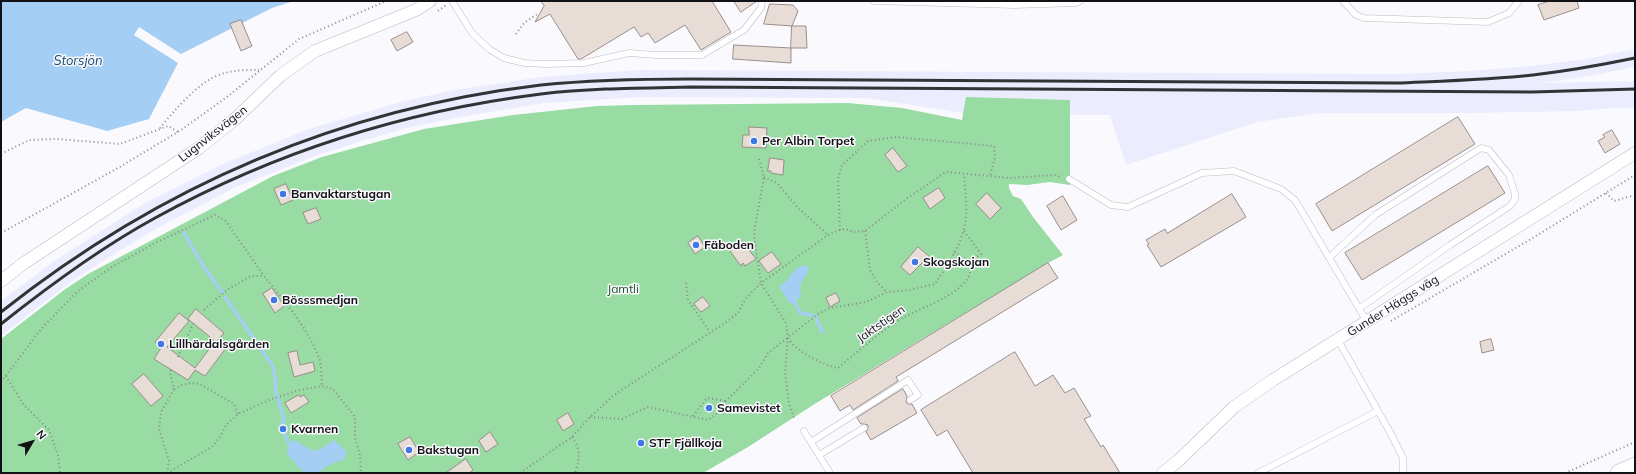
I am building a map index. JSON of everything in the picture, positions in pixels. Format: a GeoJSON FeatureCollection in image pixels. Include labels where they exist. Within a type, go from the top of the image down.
{"type":"FeatureCollection","features":[{"type":"Feature","properties":{"kind":"main road"},"geometry":{"type":"LineString","coordinates":[[1619,473],[1635,466]]}},
{"type":"Feature","properties":{"kind":"street","name":"Lugnviksvägen"},"geometry":{"type":"LineString","coordinates":[[1,281],[24,262],[199,148],[235,119],[281,75],[315,51],[416,10],[430,1]]}},
{"type":"Feature","properties":{"kind":"street","name":"Gunder Häggs väg"},"geometry":{"type":"LineString","coordinates":[[1163,473],[1178,461],[1234,407],[1635,153]]}},
{"type":"Feature","properties":{"kind":"lane"},"geometry":{"type":"LineString","coordinates":[[461,1],[453,3],[472,33],[489,49],[504,58],[546,64],[584,63],[629,53],[657,55],[702,55],[744,30],[761,8],[762,1]]}},
{"type":"Feature","properties":{"kind":"lane"},"geometry":{"type":"LineString","coordinates":[[874,1],[1016,5],[1076,3],[1080,1]]}},
{"type":"Feature","properties":{"kind":"lane"},"geometry":{"type":"LineString","coordinates":[[1344,1],[1356,14],[1364,18],[1488,22],[1509,12],[1519,1]]}},
{"type":"Feature","properties":{"kind":"lane"},"geometry":{"type":"LineString","coordinates":[[1330,258],[1375,215],[1472,152],[1481,148],[1489,150],[1509,175],[1515,194],[1515,199],[1510,206],[1450,245],[1360,308]]}},
{"type":"Feature","properties":{"kind":"lane"},"geometry":{"type":"LineString","coordinates":[[1069,179],[1111,206],[1128,207],[1202,173],[1234,171],[1282,189],[1295,200],[1368,322]]}},
{"type":"Feature","properties":{"kind":"lane"},"geometry":{"type":"LineString","coordinates":[[1338,340],[1403,458],[1403,473]]}},
{"type":"Feature","properties":{"kind":"lane"},"geometry":{"type":"LineString","coordinates":[[810,442],[908,380],[918,395],[910,400]]}},
{"type":"Feature","properties":{"kind":"lane"},"geometry":{"type":"LineString","coordinates":[[1258,473],[1378,411]]}},
{"type":"Feature","properties":{"kind":"lane"},"geometry":{"type":"LineString","coordinates":[[819,455],[864,428]]}},
{"type":"Feature","properties":{"kind":"lane"},"geometry":{"type":"LineString","coordinates":[[804,431],[830,473]]}},
{"type":"Feature","properties":{"kind":"path"},"geometry":{"type":"LineString","coordinates":[[1,232],[118,168],[178,132],[227,97],[299,39],[386,1]]}},
{"type":"Feature","properties":{"kind":"path"},"geometry":{"type":"LineString","coordinates":[[516,34],[524,23],[539,13]]}},
{"type":"Feature","properties":{"kind":"path"},"geometry":{"type":"LineString","coordinates":[[159,129],[178,106],[204,84],[224,73],[261,70]]}},
{"type":"Feature","properties":{"kind":"path"},"geometry":{"type":"LineString","coordinates":[[1,154],[29,140],[57,139],[120,144],[168,126],[178,132]]}},
{"type":"Feature","properties":{"kind":"path"},"geometry":{"type":"LineString","coordinates":[[840,230],[838,179],[842,166],[868,142],[896,137],[994,146],[995,157],[990,176]]}},
{"type":"Feature","properties":{"kind":"path"},"geometry":{"type":"LineString","coordinates":[[758,159],[764,177],[754,233],[762,283],[786,323],[788,337],[785,373],[794,418]]}},
{"type":"Feature","properties":{"kind":"path"},"geometry":{"type":"LineString","coordinates":[[520,473],[572,437],[590,416],[614,395],[738,313],[746,298],[762,283],[828,235],[840,230],[853,232],[865,231],[906,199],[946,172],[1010,178],[1055,175],[1069,179]]}},
{"type":"Feature","properties":{"kind":"path"},"geometry":{"type":"LineString","coordinates":[[590,416],[622,419],[648,407],[660,411],[708,420],[719,412],[726,401],[759,368],[768,353],[818,314],[830,308],[866,302],[887,292],[909,290],[935,284],[954,252],[964,231],[966,209],[964,174]]}},
{"type":"Feature","properties":{"kind":"path"},"geometry":{"type":"LineString","coordinates":[[1387,324],[1531,239],[1635,175]]}},
{"type":"Feature","properties":{"kind":"path"},"geometry":{"type":"LineString","coordinates":[[764,177],[777,183],[797,207],[828,235]]}},
{"type":"Feature","properties":{"kind":"path"},"geometry":{"type":"LineString","coordinates":[[1606,193],[1614,201],[1635,195]]}},
{"type":"Feature","properties":{"kind":"path"},"geometry":{"type":"LineString","coordinates":[[1,382],[42,328],[78,291],[112,267],[215,215],[225,220],[264,276],[286,303],[306,333],[320,362],[322,386]]}},
{"type":"Feature","properties":{"kind":"path"},"geometry":{"type":"LineString","coordinates":[[865,231],[870,270],[877,282],[887,292]]}},
{"type":"Feature","properties":{"kind":"path"},"geometry":{"type":"LineString","coordinates":[[954,252],[970,262],[981,254],[964,231]]}},
{"type":"Feature","properties":{"kind":"path","name":"Jaktstigen"},"geometry":{"type":"LineString","coordinates":[[788,337],[791,342],[813,359],[827,366],[838,368],[893,324],[951,294],[963,285],[970,276],[971,269],[964,258]]}},
{"type":"Feature","properties":{"kind":"path"},"geometry":{"type":"LineString","coordinates":[[204,310],[228,289],[251,276],[264,276]]}},
{"type":"Feature","properties":{"kind":"path"},"geometry":{"type":"LineString","coordinates":[[686,283],[688,300],[710,332]]}},
{"type":"Feature","properties":{"kind":"path"},"geometry":{"type":"LineString","coordinates":[[178,357],[193,324]]}},
{"type":"Feature","properties":{"kind":"path"},"geometry":{"type":"LineString","coordinates":[[172,367],[170,373],[174,389]]}},
{"type":"Feature","properties":{"kind":"path"},"geometry":{"type":"LineString","coordinates":[[6,376],[23,404],[49,430],[58,455],[60,473]]}},
{"type":"Feature","properties":{"kind":"path"},"geometry":{"type":"LineString","coordinates":[[167,473],[169,461],[159,429],[161,412],[174,389],[191,383],[200,384],[234,404],[238,414]]}},
{"type":"Feature","properties":{"kind":"path"},"geometry":{"type":"LineString","coordinates":[[167,473],[212,447],[220,437],[226,425],[238,414],[269,400],[322,386],[333,389],[355,416],[355,438],[360,455],[361,473]]}},
{"type":"Feature","properties":{"kind":"path"},"geometry":{"type":"LineString","coordinates":[[693,416],[707,398],[726,401]]}},
{"type":"Feature","properties":{"kind":"path"},"geometry":{"type":"LineString","coordinates":[[572,437],[579,446],[578,462],[574,473]]}},
{"type":"Feature","properties":{"kind":"path"},"geometry":{"type":"LineString","coordinates":[[1565,473],[1635,442]]}},
{"type":"Feature","properties":{"kind":"shaded area"},"geometry":{"type":"Polygon","coordinates":[[[1635,49],[1635,67],[1542,83],[1635,81],[1635,108],[1577,111],[1470,113],[1319,113],[1257,122],[1126,165],[1110,115],[970,114],[866,98],[641,97],[544,103],[460,117],[411,127],[362,141],[318,155],[236,187],[159,227],[119,251],[72,281],[1,336],[1,301],[57,259],[145,203],[225,163],[309,129],[404,101],[455,90],[541,77],[640,70],[1396,74],[1469,71],[1531,66],[1586,59],[1635,49]]]}},
{"type":"Feature","properties":{"kind":"green space","name":"Jamtli"},"geometry":{"type":"Polygon","coordinates":[[[966,97],[1070,100],[1070,185],[1050,182],[1027,185],[1009,184],[1009,188],[1013,196],[1021,199],[1063,255],[703,473],[1,473],[1,339],[64,290],[88,274],[273,176],[322,157],[424,129],[513,115],[597,106],[848,103],[902,108],[962,120],[966,97]]]}},
{"type":"Feature","properties":{"kind":"water","name":"Storsjön"},"geometry":{"type":"Polygon","coordinates":[[[1,1],[294,1],[272,8],[181,54],[139,27],[134,35],[178,63],[149,119],[107,131],[26,108],[1,122],[1,1]]]}},
{"type":"Feature","properties":{"kind":"water"},"geometry":{"type":"Polygon","coordinates":[[[800,266],[809,266],[809,269],[800,286],[801,296],[793,304],[788,302],[787,298],[779,287],[788,280],[790,275],[800,266]]]}},
{"type":"Feature","properties":{"kind":"water"},"geometry":{"type":"Polygon","coordinates":[[[294,440],[313,451],[321,449],[334,440],[347,452],[343,461],[341,460],[329,465],[320,472],[304,473],[287,454],[289,444],[294,440]]]}},
{"type":"Feature","properties":{"kind":"building"},"geometry":{"type":"Polygon","coordinates":[[[541,1],[712,1],[731,32],[701,50],[685,25],[655,43],[648,33],[641,37],[634,27],[581,59],[578,59],[550,14],[535,22],[544,6],[541,1]]]}},
{"type":"Feature","properties":{"kind":"building"},"geometry":{"type":"Polygon","coordinates":[[[734,1],[757,1],[741,12],[734,1]]]}},
{"type":"Feature","properties":{"kind":"building"},"geometry":{"type":"Polygon","coordinates":[[[1550,1],[1577,1],[1579,8],[1544,20],[1538,5],[1550,1]]]}},
{"type":"Feature","properties":{"kind":"building"},"geometry":{"type":"Polygon","coordinates":[[[770,4],[793,5],[798,11],[792,26],[764,24],[770,4]]]}},
{"type":"Feature","properties":{"kind":"building"},"geometry":{"type":"Polygon","coordinates":[[[241,20],[252,46],[241,51],[230,24],[241,20]]]}},
{"type":"Feature","properties":{"kind":"building"},"geometry":{"type":"Polygon","coordinates":[[[792,26],[806,26],[807,48],[791,48],[792,26]]]}},
{"type":"Feature","properties":{"kind":"building"},"geometry":{"type":"Polygon","coordinates":[[[407,32],[413,42],[397,51],[391,40],[407,32]]]}},
{"type":"Feature","properties":{"kind":"building"},"geometry":{"type":"Polygon","coordinates":[[[734,45],[791,48],[791,63],[733,59],[734,45]]]}},
{"type":"Feature","properties":{"kind":"building"},"geometry":{"type":"Polygon","coordinates":[[[1458,117],[1475,144],[1332,231],[1316,204],[1458,117]]]}},
{"type":"Feature","properties":{"kind":"building","name":"Per Albin Torpet"},"geometry":{"type":"Polygon","coordinates":[[[749,127],[767,128],[766,148],[742,147],[743,135],[749,135],[749,127]]]}},
{"type":"Feature","properties":{"kind":"building"},"geometry":{"type":"Polygon","coordinates":[[[1612,130],[1620,144],[1605,153],[1598,141],[1605,137],[1603,135],[1612,130]]]}},
{"type":"Feature","properties":{"kind":"building"},"geometry":{"type":"Polygon","coordinates":[[[893,148],[907,166],[898,172],[885,155],[893,148]]]}},
{"type":"Feature","properties":{"kind":"building","name":"Per Albin Torpet"},"geometry":{"type":"Polygon","coordinates":[[[770,158],[784,160],[783,175],[768,171],[770,158]]]}},
{"type":"Feature","properties":{"kind":"building"},"geometry":{"type":"Polygon","coordinates":[[[1488,166],[1505,193],[1362,280],[1345,253],[1488,166]]]}},
{"type":"Feature","properties":{"kind":"building","name":"Banvaktarstugan"},"geometry":{"type":"Polygon","coordinates":[[[286,184],[293,200],[281,205],[274,189],[286,184]]]}},
{"type":"Feature","properties":{"kind":"building"},"geometry":{"type":"Polygon","coordinates":[[[939,188],[945,198],[930,209],[923,198],[939,188]]]}},
{"type":"Feature","properties":{"kind":"building"},"geometry":{"type":"Polygon","coordinates":[[[987,193],[1001,208],[990,219],[976,204],[987,193]]]}},
{"type":"Feature","properties":{"kind":"building"},"geometry":{"type":"Polygon","coordinates":[[[1232,194],[1246,217],[1161,267],[1147,245],[1149,244],[1146,240],[1165,229],[1167,233],[1232,194]]]}},
{"type":"Feature","properties":{"kind":"building"},"geometry":{"type":"Polygon","coordinates":[[[1063,196],[1077,220],[1061,230],[1047,206],[1063,196]]]}},
{"type":"Feature","properties":{"kind":"building"},"geometry":{"type":"Polygon","coordinates":[[[316,208],[321,219],[308,224],[303,213],[316,208]]]}},
{"type":"Feature","properties":{"kind":"building","name":"Fäboden"},"geometry":{"type":"Polygon","coordinates":[[[698,236],[705,247],[695,254],[688,243],[698,236]]]}},
{"type":"Feature","properties":{"kind":"building"},"geometry":{"type":"Polygon","coordinates":[[[743,242],[756,259],[745,266],[743,263],[741,266],[730,251],[743,242]]]}},
{"type":"Feature","properties":{"kind":"building","name":"Skogskojan"},"geometry":{"type":"Polygon","coordinates":[[[918,247],[929,256],[910,275],[901,267],[918,247]]]}},
{"type":"Feature","properties":{"kind":"building"},"geometry":{"type":"Polygon","coordinates":[[[772,252],[781,264],[768,273],[759,261],[772,252]]]}},
{"type":"Feature","properties":{"kind":"building"},"geometry":{"type":"Polygon","coordinates":[[[1048,263],[1058,278],[896,377],[898,381],[853,410],[850,405],[840,411],[831,396],[1048,263]]]}},
{"type":"Feature","properties":{"kind":"building","name":"Bösssmedjan"},"geometry":{"type":"Polygon","coordinates":[[[272,288],[284,306],[275,313],[263,294],[272,288]]]}},
{"type":"Feature","properties":{"kind":"building"},"geometry":{"type":"Polygon","coordinates":[[[836,293],[840,301],[830,307],[826,298],[836,293]]]}},
{"type":"Feature","properties":{"kind":"building"},"geometry":{"type":"Polygon","coordinates":[[[703,297],[710,306],[701,312],[694,304],[703,297]]]}},
{"type":"Feature","properties":{"kind":"building","name":"Lillhärdalsgården"},"geometry":{"type":"Polygon","coordinates":[[[196,309],[224,333],[217,341],[226,348],[205,376],[195,370],[188,380],[154,359],[161,348],[155,342],[179,313],[189,321],[167,347],[195,368],[215,341],[188,319],[196,309]]]}},
{"type":"Feature","properties":{"kind":"building"},"geometry":{"type":"Polygon","coordinates":[[[1491,339],[1494,350],[1482,353],[1480,342],[1491,339]]]}},
{"type":"Feature","properties":{"kind":"building"},"geometry":{"type":"Polygon","coordinates":[[[297,351],[300,365],[313,362],[315,371],[294,377],[288,353],[297,351]]]}},
{"type":"Feature","properties":{"kind":"building"},"geometry":{"type":"Polygon","coordinates":[[[1015,352],[1035,386],[1053,375],[1065,393],[1074,388],[1091,416],[1084,419],[1101,447],[1103,445],[1120,473],[973,473],[947,430],[937,436],[921,410],[1015,352]]]}},
{"type":"Feature","properties":{"kind":"building"},"geometry":{"type":"Polygon","coordinates":[[[144,374],[163,396],[151,406],[132,384],[144,374]]]}},
{"type":"Feature","properties":{"kind":"building"},"geometry":{"type":"Polygon","coordinates":[[[903,389],[907,396],[906,402],[908,404],[912,404],[917,413],[871,440],[866,432],[868,425],[861,424],[857,418],[903,389]]]}},
{"type":"Feature","properties":{"kind":"building"},"geometry":{"type":"Polygon","coordinates":[[[299,395],[300,397],[304,395],[309,402],[291,413],[285,403],[299,395]]]}},
{"type":"Feature","properties":{"kind":"building"},"geometry":{"type":"Polygon","coordinates":[[[568,413],[574,424],[563,431],[557,420],[568,413]]]}},
{"type":"Feature","properties":{"kind":"building"},"geometry":{"type":"Polygon","coordinates":[[[490,432],[498,444],[486,452],[479,441],[490,432]]]}},
{"type":"Feature","properties":{"kind":"building","name":"Bakstugan"},"geometry":{"type":"Polygon","coordinates":[[[410,437],[419,452],[408,460],[398,444],[410,437]]]}},
{"type":"Feature","properties":{"kind":"building"},"geometry":{"type":"Polygon","coordinates":[[[466,459],[473,470],[469,473],[446,473],[466,459]]]}},
{"type":"Feature","properties":{"kind":"waterway"},"geometry":{"type":"LineString","coordinates":[[184,233],[202,264],[222,292]]}},
{"type":"Feature","properties":{"kind":"waterway"},"geometry":{"type":"LineString","coordinates":[[225,297],[272,365],[275,374],[275,389],[277,396]]}},
{"type":"Feature","properties":{"kind":"waterway"},"geometry":{"type":"LineString","coordinates":[[795,302],[800,313],[812,315]]}},
{"type":"Feature","properties":{"kind":"waterway"},"geometry":{"type":"LineString","coordinates":[[816,317],[822,332]]}},
{"type":"Feature","properties":{"kind":"waterway"},"geometry":{"type":"LineString","coordinates":[[278,399],[284,419],[281,426],[289,444]]}},
{"type":"Feature","properties":{"kind":"railway"},"geometry":{"type":"LineString","coordinates":[[1,312],[62,267],[124,227],[188,191],[255,160],[323,134],[394,113],[466,96],[560,83],[654,79],[1396,83],[1516,77],[1584,68],[1635,58]]}},
{"type":"Feature","properties":{"kind":"railway"},"geometry":{"type":"LineString","coordinates":[[1,324],[95,254],[155,218],[200,194],[247,173],[294,154],[391,123],[440,111],[541,94],[597,89],[691,87],[1532,92],[1635,89]]}},
{"type":"Feature","properties":{"kind":"place","name":"Per Albin Torpet"},"geometry":{"type":"Point","coordinates":[754,141]}},
{"type":"Feature","properties":{"kind":"place","name":"Banvaktarstugan"},"geometry":{"type":"Point","coordinates":[283,194]}},
{"type":"Feature","properties":{"kind":"place","name":"Fäboden"},"geometry":{"type":"Point","coordinates":[696,245]}},
{"type":"Feature","properties":{"kind":"place","name":"Skogskojan"},"geometry":{"type":"Point","coordinates":[915,262]}},
{"type":"Feature","properties":{"kind":"place","name":"Bösssmedjan"},"geometry":{"type":"Point","coordinates":[274,300]}},
{"type":"Feature","properties":{"kind":"place","name":"Lillhärdalsgården"},"geometry":{"type":"Point","coordinates":[161,344]}},
{"type":"Feature","properties":{"kind":"place","name":"Samevistet"},"geometry":{"type":"Point","coordinates":[709,408]}},
{"type":"Feature","properties":{"kind":"place","name":"Kvarnen"},"geometry":{"type":"Point","coordinates":[283,429]}},
{"type":"Feature","properties":{"kind":"place","name":"STF Fjällkoja"},"geometry":{"type":"Point","coordinates":[641,443]}},
{"type":"Feature","properties":{"kind":"place","name":"Bakstugan"},"geometry":{"type":"Point","coordinates":[409,450]}}]}
